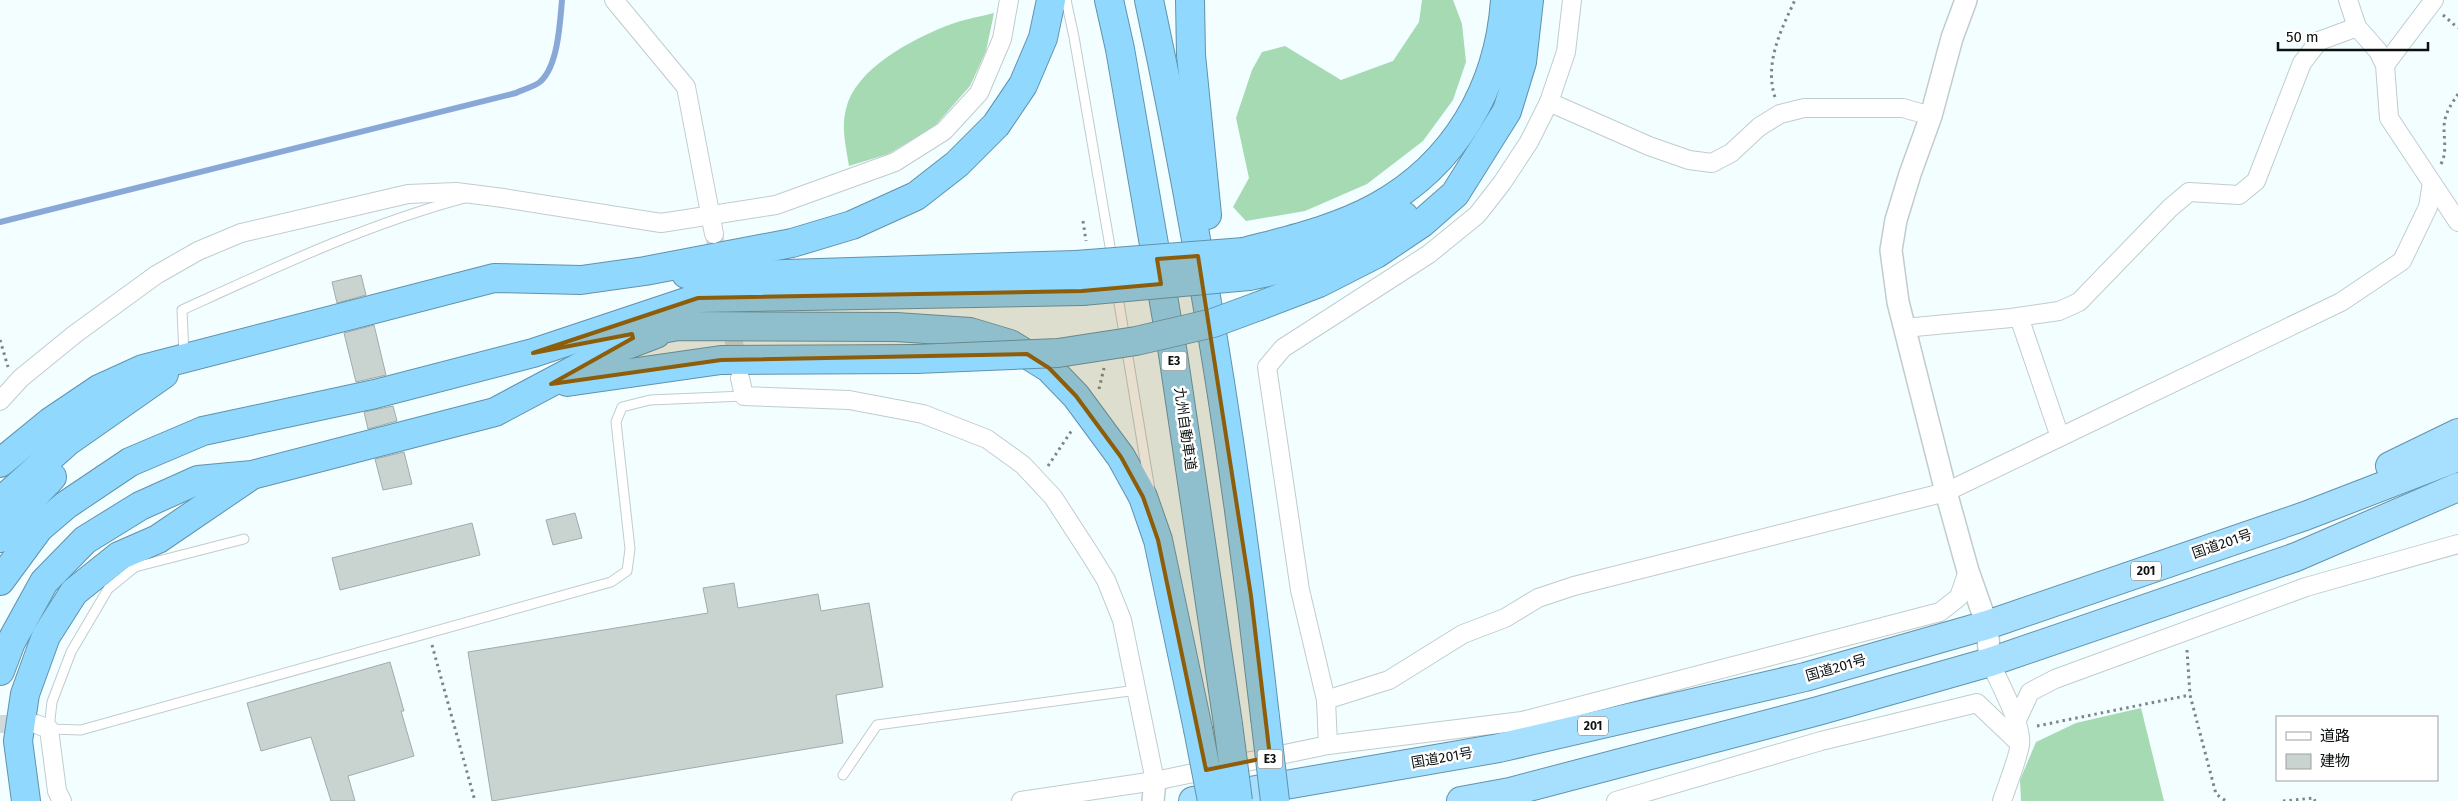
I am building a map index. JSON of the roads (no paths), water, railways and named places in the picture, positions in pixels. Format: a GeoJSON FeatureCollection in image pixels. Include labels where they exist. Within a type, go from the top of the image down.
{"type":"FeatureCollection","features":[{"type":"Feature","properties":{"kind":"highway"},"geometry":{"type":"LineString","coordinates":[[0,462],[50,422],[99,389],[143,369],[184,360],[494,278],[581,280],[644,271],[792,243],[852,225],[916,196],[957,164],[1002,117],[1023,85],[1043,38],[1051,0]]}},
{"type":"Feature","properties":{"kind":"highway","name":"九州自動車道"},"geometry":{"type":"LineString","coordinates":[[1109,0],[1120,49],[1173,354],[1238,801]]}},
{"type":"Feature","properties":{"kind":"highway","name":"E3"},"geometry":{"type":"LineString","coordinates":[[1149,0],[1191,213],[1224,403],[1252,596],[1275,801]]}},
{"type":"Feature","properties":{"kind":"highway"},"geometry":{"type":"LineString","coordinates":[[1246,264],[1376,207],[1411,185],[1440,158],[1463,129],[1484,93],[1496,60],[1501,37],[1505,0]]}},
{"type":"Feature","properties":{"kind":"highway"},"geometry":{"type":"LineString","coordinates":[[550,384],[721,360],[916,359],[1058,353],[1136,341],[1213,323],[1319,283],[1376,254],[1422,223],[1455,194],[1507,111],[1522,62],[1529,0]]}},
{"type":"Feature","properties":{"kind":"highway"},"geometry":{"type":"LineString","coordinates":[[1189,2],[1191,55],[1224,403]]}},
{"type":"Feature","properties":{"kind":"highway"},"geometry":{"type":"LineString","coordinates":[[0,581],[18,554],[46,522],[66,505],[139,458],[202,431],[375,394],[533,353],[698,298],[1079,278],[1246,264],[1310,263],[1393,224],[1471,166]]}},
{"type":"Feature","properties":{"kind":"highway"},"geometry":{"type":"LineString","coordinates":[[644,271],[724,276],[820,271],[1079,278]]}},
{"type":"Feature","properties":{"kind":"highway"},"geometry":{"type":"LineString","coordinates":[[533,353],[678,326],[896,327],[970,332],[1010,344],[1049,368],[1076,396],[1121,457],[1143,497],[1158,540],[1212,801]]}},
{"type":"Feature","properties":{"kind":"highway"},"geometry":{"type":"LineString","coordinates":[[0,671],[11,642],[44,582],[85,540],[140,506],[198,480],[252,475],[495,412],[606,353],[678,326]]}},
{"type":"Feature","properties":{"kind":"highway"},"geometry":{"type":"LineString","coordinates":[[0,502],[67,442],[184,360]]}},
{"type":"Feature","properties":{"kind":"highway"},"geometry":{"type":"LineString","coordinates":[[0,538],[14,517],[128,398]]}},
{"type":"Feature","properties":{"kind":"highway","name":"201"},"geometry":{"type":"LineString","coordinates":[[2305,516],[2376,473],[2458,433]]}},
{"type":"Feature","properties":{"kind":"highway","name":"国道201号"},"geometry":{"type":"LineString","coordinates":[[1193,801],[1499,748],[1805,677],[1987,625],[2305,516],[2458,457]]}},
{"type":"Feature","properties":{"kind":"highway"},"geometry":{"type":"LineString","coordinates":[[26,801],[18,741],[26,694],[46,636],[74,592],[118,556],[158,539],[252,475]]}},
{"type":"Feature","properties":{"kind":"highway"},"geometry":{"type":"LineString","coordinates":[[1461,801],[1529,787],[1818,711],[1990,662],[2296,557],[2458,487]]}},
{"type":"Feature","properties":{"kind":"highway"},"geometry":{"type":"LineString","coordinates":[[2296,557],[2355,545],[2458,506]]}},
{"type":"Feature","properties":{"kind":"street"},"geometry":{"type":"LineString","coordinates":[[614,0],[686,87],[713,225]]}},
{"type":"Feature","properties":{"kind":"street"},"geometry":{"type":"LineString","coordinates":[[0,400],[22,378],[75,334],[156,275],[198,251],[240,233],[408,194],[456,192],[661,223],[713,225],[776,205],[895,162],[944,131],[979,93],[1002,39],[1010,0]]}},
{"type":"Feature","properties":{"kind":"street"},"geometry":{"type":"LineString","coordinates":[[1328,745],[1326,700],[1300,590],[1267,367],[1283,348],[1429,254],[1477,215],[1502,183],[1529,142],[1550,102],[1566,52],[1572,0]]}},
{"type":"Feature","properties":{"kind":"street"},"geometry":{"type":"LineString","coordinates":[[1966,0],[1952,38],[1931,116],[1896,220],[1891,250],[1898,302],[1904,328],[1968,571],[1987,625],[1990,662],[2019,732]]}},
{"type":"Feature","properties":{"kind":"street"},"geometry":{"type":"LineString","coordinates":[[2348,0],[2357,27],[2378,51],[2385,65],[2389,118],[2458,222]]}},
{"type":"Feature","properties":{"kind":"street"},"geometry":{"type":"LineString","coordinates":[[2385,65],[2434,0]]}},
{"type":"Feature","properties":{"kind":"street"},"geometry":{"type":"LineString","coordinates":[[1904,328],[2019,317],[2059,311],[2079,302],[2170,208],[2190,192],[2240,195],[2256,181],[2302,63],[2320,41],[2357,27]]}},
{"type":"Feature","properties":{"kind":"street"},"geometry":{"type":"LineString","coordinates":[[1550,102],[1649,146],[1689,160],[1712,163],[1731,153],[1759,127],[1780,114],[1804,108],[1903,108],[1931,116]]}},
{"type":"Feature","properties":{"kind":"street"},"geometry":{"type":"LineString","coordinates":[[1326,700],[1389,680],[1463,634],[1505,618],[1547,595],[1574,586],[1946,492],[2341,302],[2402,261],[2428,207],[2432,183]]}},
{"type":"Feature","properties":{"kind":"street"},"geometry":{"type":"LineString","coordinates":[[2019,317],[2060,437]]}},
{"type":"Feature","properties":{"kind":"street"},"geometry":{"type":"LineString","coordinates":[[740,378],[744,396],[849,400],[923,414],[987,439],[1023,465],[1053,497],[1106,580],[1122,620],[1137,690],[1154,791]]}},
{"type":"Feature","properties":{"kind":"street"},"geometry":{"type":"LineString","coordinates":[[2002,801],[2030,692],[2038,686],[2306,588],[2458,544]]}},
{"type":"Feature","properties":{"kind":"street"},"geometry":{"type":"LineString","coordinates":[[1021,801],[1154,791],[1328,745],[1522,721],[1940,612],[1959,597],[1968,571]]}},
{"type":"Feature","properties":{"kind":"street"},"geometry":{"type":"LineString","coordinates":[[1616,801],[1821,741],[1978,703],[2019,732]]}},
{"type":"Feature","properties":{"kind":"street"},"geometry":{"type":"LineString","coordinates":[[43,726],[57,791],[62,801]]}},
{"type":"Feature","properties":{"kind":"lane"},"geometry":{"type":"LineString","coordinates":[[1066,0],[1114,270]]}},
{"type":"Feature","properties":{"kind":"lane"},"geometry":{"type":"LineString","coordinates":[[184,360],[182,310],[279,266],[423,209],[477,195]]}},
{"type":"Feature","properties":{"kind":"lane"},"geometry":{"type":"LineString","coordinates":[[1115,279],[1158,540]]}},
{"type":"Feature","properties":{"kind":"lane"},"geometry":{"type":"LineString","coordinates":[[244,539],[135,567],[108,589],[70,652],[43,726],[82,730],[611,582],[627,571],[630,549],[616,422],[622,406],[650,400],[744,396]]}},
{"type":"Feature","properties":{"kind":"lane"},"geometry":{"type":"LineString","coordinates":[[843,776],[877,725],[1137,690]]}},
{"type":"Feature","properties":{"kind":"waterway"},"geometry":{"type":"LineString","coordinates":[[0,222],[516,93],[538,83],[547,74],[555,54],[562,0]]}},
{"type":"Feature","properties":{"kind":"tunnel"},"geometry":{"type":"LineString","coordinates":[[714,234],[739,370]]}},
{"type":"Feature","properties":{"kind":"tunnel"},"geometry":{"type":"LineString","coordinates":[[0,724],[29,724]]}}]}
